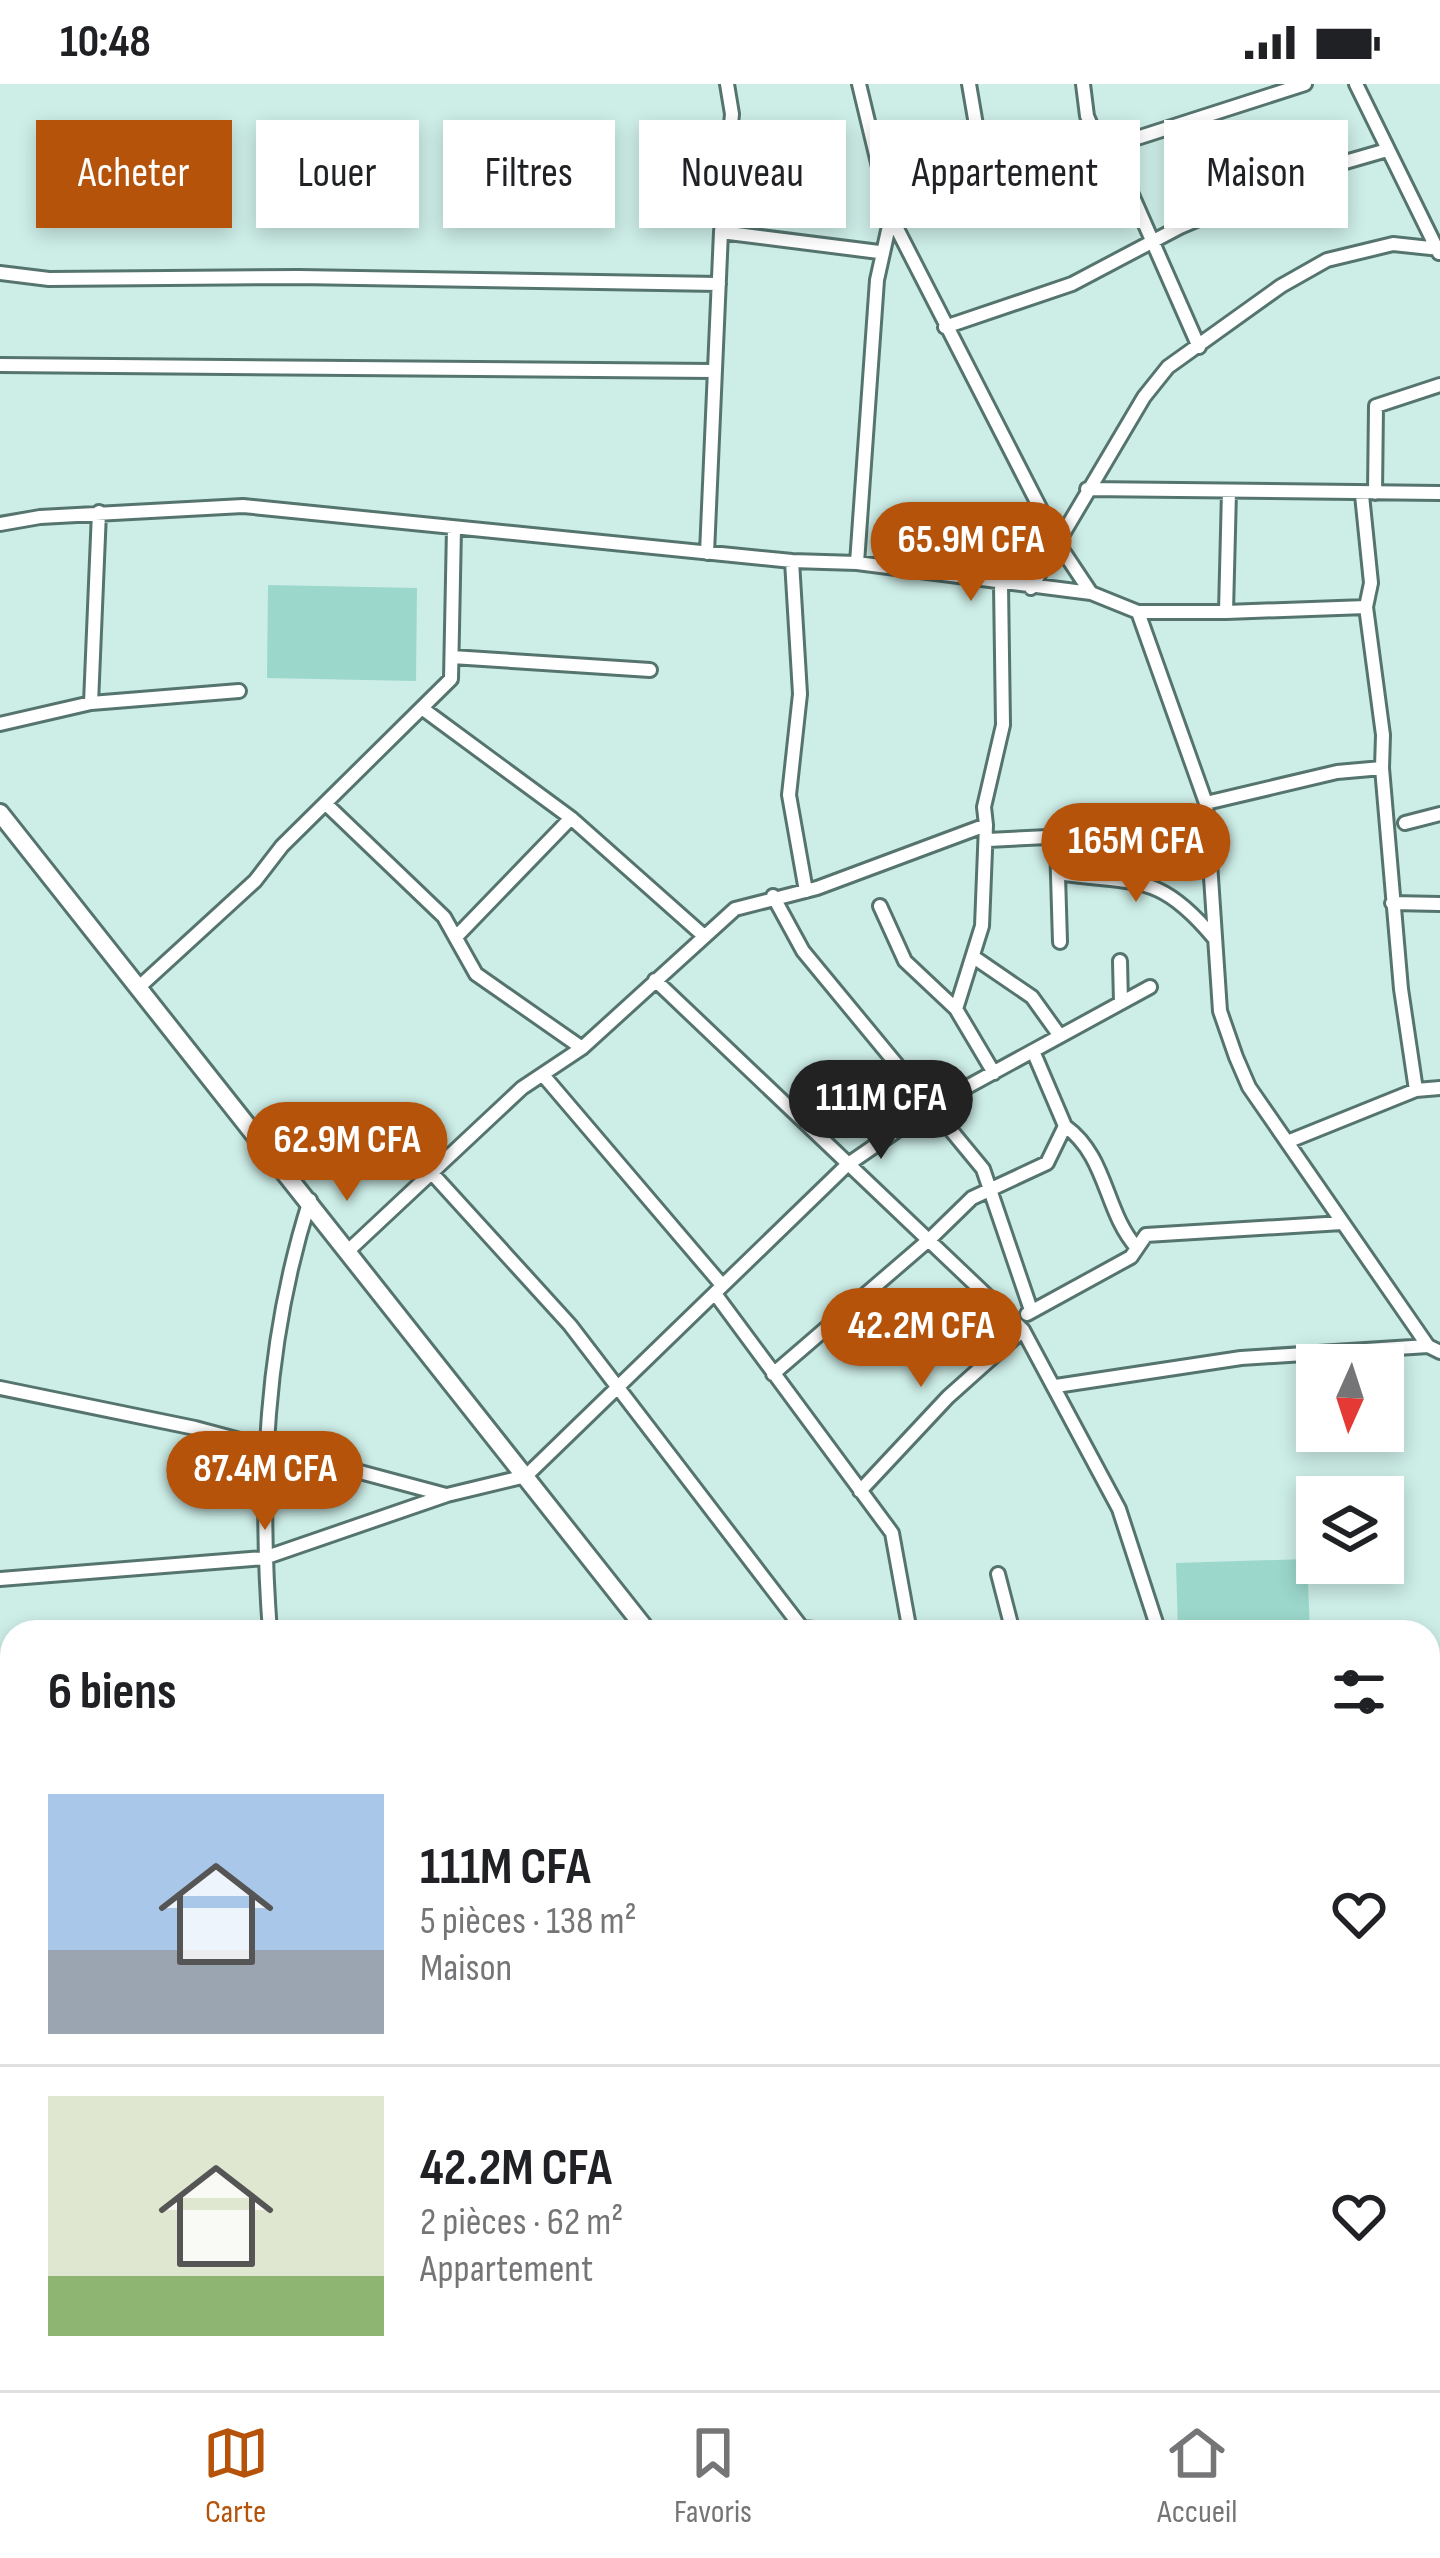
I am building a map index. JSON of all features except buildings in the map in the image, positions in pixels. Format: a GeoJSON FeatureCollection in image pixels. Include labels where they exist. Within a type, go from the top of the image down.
{"type":"FeatureCollection","features":[{"type":"Feature","properties":{"kind":"main road"},"geometry":{"type":"LineString","coordinates":[[0,813],[350,1250],[632,1620]]}},
{"type":"Feature","properties":{"kind":"street"},"geometry":{"type":"LineString","coordinates":[[707,553],[721,232],[732,113],[727,84]]}},
{"type":"Feature","properties":{"kind":"street"},"geometry":{"type":"LineString","coordinates":[[860,84],[870,127]]}},
{"type":"Feature","properties":{"kind":"street"},"geometry":{"type":"LineString","coordinates":[[969,84],[975,120]]}},
{"type":"Feature","properties":{"kind":"street"},"geometry":{"type":"LineString","coordinates":[[1083,84],[1089,120]]}},
{"type":"Feature","properties":{"kind":"street"},"geometry":{"type":"LineString","coordinates":[[1140,138],[1305,84]]}},
{"type":"Feature","properties":{"kind":"street"},"geometry":{"type":"LineString","coordinates":[[1356,84],[1439,251]]}},
{"type":"Feature","properties":{"kind":"street"},"geometry":{"type":"LineString","coordinates":[[945,327],[1072,284],[1180,226],[1307,173],[1388,149]]}},
{"type":"Feature","properties":{"kind":"street"},"geometry":{"type":"LineString","coordinates":[[1140,215],[1198,347]]}},
{"type":"Feature","properties":{"kind":"street"},"geometry":{"type":"LineString","coordinates":[[857,563],[879,252],[887,228]]}},
{"type":"Feature","properties":{"kind":"street"},"geometry":{"type":"LineString","coordinates":[[896,228],[1059,544],[1091,593]]}},
{"type":"Feature","properties":{"kind":"street"},"geometry":{"type":"LineString","coordinates":[[721,232],[879,252]]}},
{"type":"Feature","properties":{"kind":"street"},"geometry":{"type":"LineString","coordinates":[[1031,588],[1144,397],[1168,367],[1281,286],[1327,260],[1393,244],[1439,251]]}},
{"type":"Feature","properties":{"kind":"street"},"geometry":{"type":"LineString","coordinates":[[0,273],[49,279],[299,277],[719,284]]}},
{"type":"Feature","properties":{"kind":"street"},"geometry":{"type":"LineString","coordinates":[[0,365],[714,371]]}},
{"type":"Feature","properties":{"kind":"street"},"geometry":{"type":"LineString","coordinates":[[1416,1090],[1392,903],[1384,735],[1366,607],[1371,584],[1368,494],[1376,406],[1440,385]]}},
{"type":"Feature","properties":{"kind":"street"},"geometry":{"type":"LineString","coordinates":[[1087,489],[1440,493]]}},
{"type":"Feature","properties":{"kind":"street"},"geometry":{"type":"LineString","coordinates":[[1226,612],[1229,491]]}},
{"type":"Feature","properties":{"kind":"street"},"geometry":{"type":"LineString","coordinates":[[0,524],[99,512],[243,506],[792,561],[857,563],[1091,593],[1138,612],[1366,607]]}},
{"type":"Feature","properties":{"kind":"street"},"geometry":{"type":"LineString","coordinates":[[92,703],[99,512]]}},
{"type":"Feature","properties":{"kind":"street"},"geometry":{"type":"LineString","coordinates":[[138,988],[255,881],[452,679],[454,528]]}},
{"type":"Feature","properties":{"kind":"street"},"geometry":{"type":"LineString","coordinates":[[792,561],[800,694],[789,795],[806,891]]}},
{"type":"Feature","properties":{"kind":"street"},"geometry":{"type":"LineString","coordinates":[[956,1010],[975,958],[988,840],[984,807],[1003,725],[1001,585]]}},
{"type":"Feature","properties":{"kind":"street"},"geometry":{"type":"LineString","coordinates":[[1138,612],[1206,803],[1224,1025],[1249,1087],[1434,1349]]}},
{"type":"Feature","properties":{"kind":"street"},"geometry":{"type":"LineString","coordinates":[[452,657],[650,670]]}},
{"type":"Feature","properties":{"kind":"street"},"geometry":{"type":"LineString","coordinates":[[0,724],[92,703],[239,691]]}},
{"type":"Feature","properties":{"kind":"street"},"geometry":{"type":"LineString","coordinates":[[423,710],[571,818],[704,936]]}},
{"type":"Feature","properties":{"kind":"street"},"geometry":{"type":"LineString","coordinates":[[1206,803],[1337,772],[1382,768]]}},
{"type":"Feature","properties":{"kind":"street"},"geometry":{"type":"LineString","coordinates":[[326,804],[444,917],[476,974],[582,1048]]}},
{"type":"Feature","properties":{"kind":"street"},"geometry":{"type":"LineString","coordinates":[[1405,823],[1440,814]]}},
{"type":"Feature","properties":{"kind":"street"},"geometry":{"type":"LineString","coordinates":[[456,937],[571,818]]}},
{"type":"Feature","properties":{"kind":"street"},"geometry":{"type":"LineString","coordinates":[[350,1250],[430,1171],[582,1048],[735,909],[806,891],[986,825]]}},
{"type":"Feature","properties":{"kind":"street"},"geometry":{"type":"LineString","coordinates":[[988,840],[1054,838],[1060,942]]}},
{"type":"Feature","properties":{"kind":"street"},"geometry":{"type":"LineString","coordinates":[[1058,873],[1158,886],[1184,901],[1216,940]]}},
{"type":"Feature","properties":{"kind":"street"},"geometry":{"type":"LineString","coordinates":[[773,896],[803,951],[983,1169],[1031,1310]]}},
{"type":"Feature","properties":{"kind":"street"},"geometry":{"type":"LineString","coordinates":[[1392,903],[1440,904]]}},
{"type":"Feature","properties":{"kind":"street"},"geometry":{"type":"LineString","coordinates":[[880,906],[905,961],[956,1010],[994,1072]]}},
{"type":"Feature","properties":{"kind":"street"},"geometry":{"type":"LineString","coordinates":[[975,958],[1032,997],[1060,1036]]}},
{"type":"Feature","properties":{"kind":"street"},"geometry":{"type":"LineString","coordinates":[[1120,962],[1121,1003]]}},
{"type":"Feature","properties":{"kind":"street"},"geometry":{"type":"LineString","coordinates":[[656,980],[1020,1326],[1119,1509],[1155,1620]]}},
{"type":"Feature","properties":{"kind":"street"},"geometry":{"type":"LineString","coordinates":[[0,1580],[264,1558],[448,1495],[526,1476],[847,1165],[934,1106],[1150,987]]}},
{"type":"Feature","properties":{"kind":"street"},"geometry":{"type":"LineString","coordinates":[[1033,1051],[1065,1126],[1090,1150],[1118,1222],[1137,1248]]}},
{"type":"Feature","properties":{"kind":"street"},"geometry":{"type":"LineString","coordinates":[[543,1076],[719,1290],[773,1374],[892,1533],[908,1620]]}},
{"type":"Feature","properties":{"kind":"street"},"geometry":{"type":"LineString","coordinates":[[1287,1142],[1416,1090],[1440,1088]]}},
{"type":"Feature","properties":{"kind":"street"},"geometry":{"type":"LineString","coordinates":[[773,1374],[931,1238],[952,1212],[1047,1163],[1065,1126]]}},
{"type":"Feature","properties":{"kind":"street"},"geometry":{"type":"LineString","coordinates":[[430,1171],[618,1384],[796,1620]]}},
{"type":"Feature","properties":{"kind":"street"},"geometry":{"type":"LineString","coordinates":[[269,1620],[264,1558],[266,1448],[283,1284],[310,1200]]}},
{"type":"Feature","properties":{"kind":"street"},"geometry":{"type":"LineString","coordinates":[[860,1491],[1031,1310],[1131,1257],[1146,1235],[1342,1223]]}},
{"type":"Feature","properties":{"kind":"street"},"geometry":{"type":"LineString","coordinates":[[1056,1386],[1195,1363],[1434,1349]]}},
{"type":"Feature","properties":{"kind":"street"},"geometry":{"type":"LineString","coordinates":[[0,1388],[448,1495]]}},
{"type":"Feature","properties":{"kind":"street"},"geometry":{"type":"LineString","coordinates":[[998,1574],[1010,1620]]}},
{"type":"Feature","properties":{"kind":"green space"},"geometry":{"type":"Polygon","coordinates":[[[268,585],[417,588],[416,681],[267,678],[268,585]]]}},
{"type":"Feature","properties":{"kind":"green space"},"geometry":{"type":"Polygon","coordinates":[[[1296,1559],[1296,1584],[1308,1584],[1310,1620],[1178,1620],[1176,1563],[1296,1559]]]}}]}
